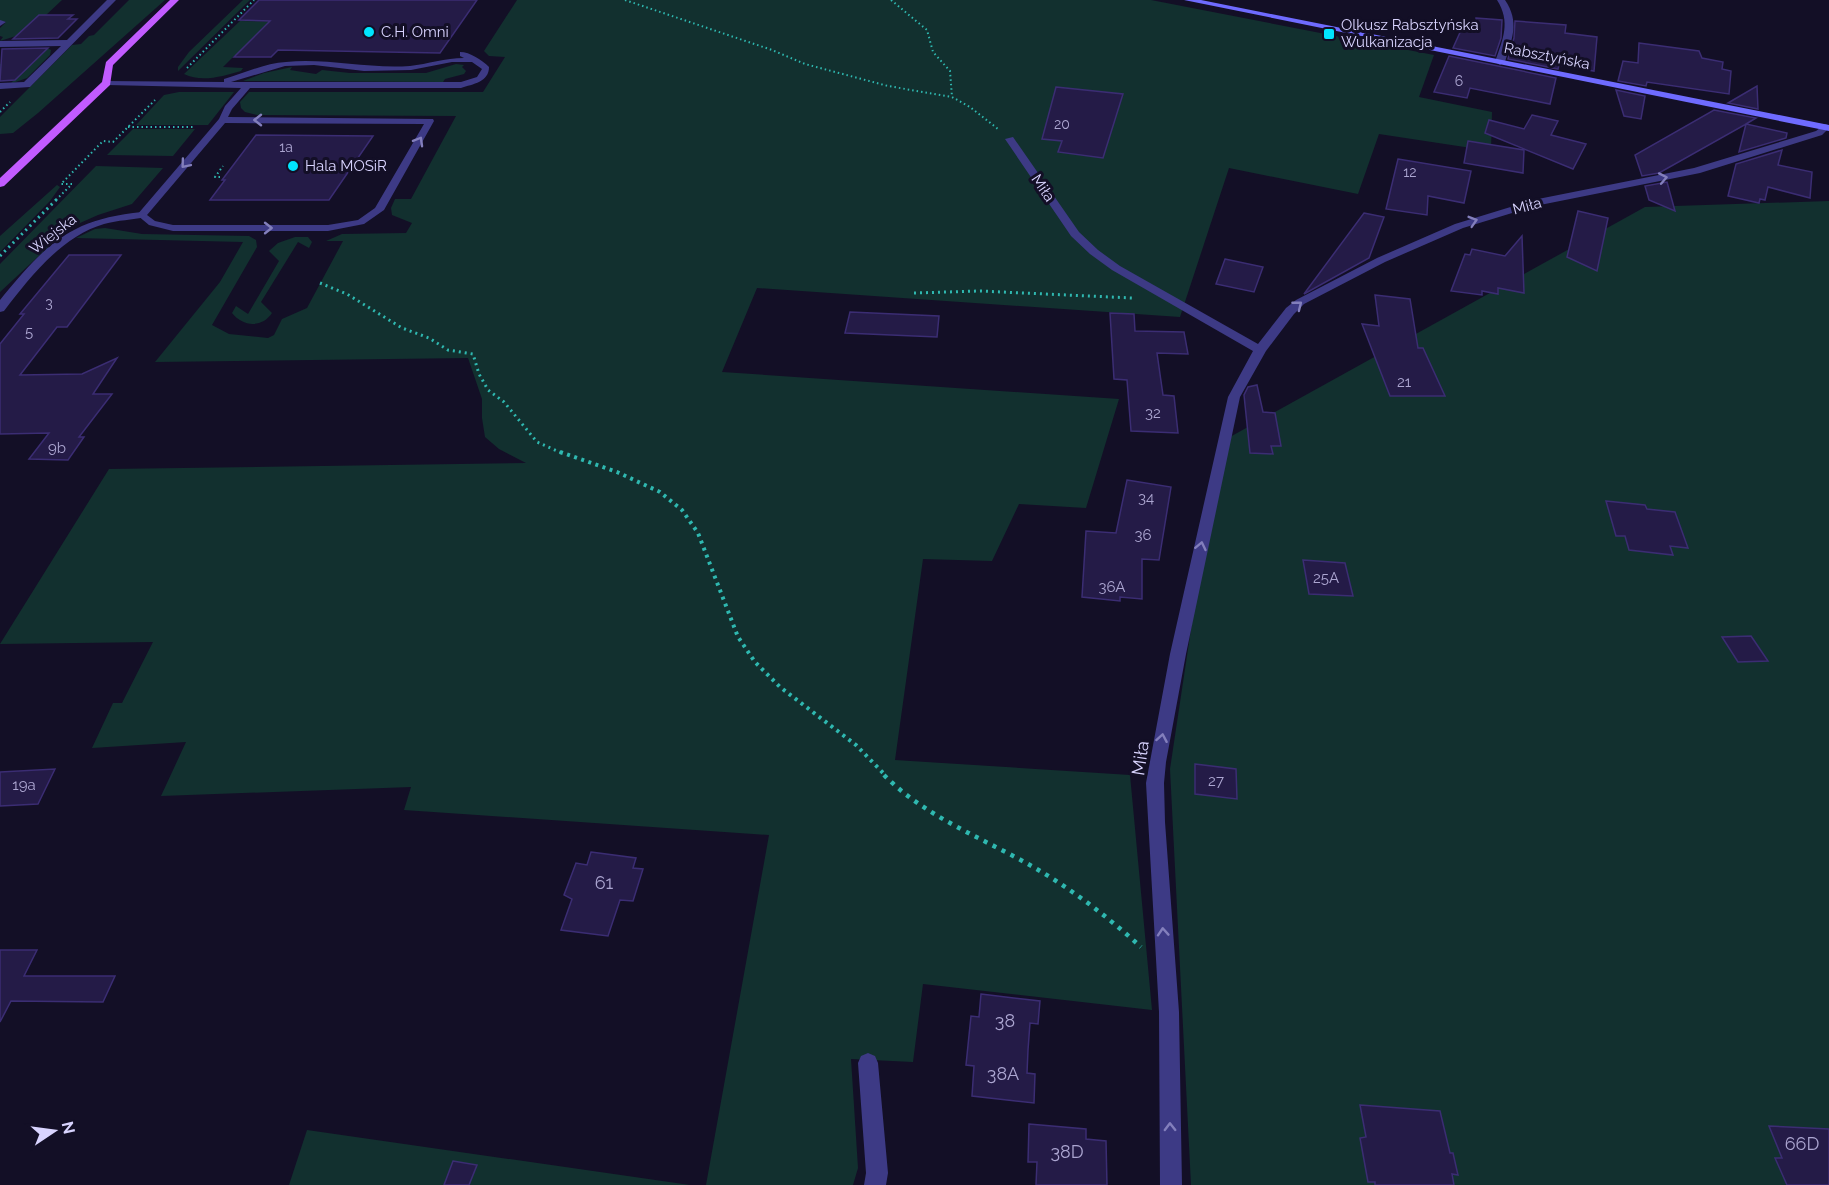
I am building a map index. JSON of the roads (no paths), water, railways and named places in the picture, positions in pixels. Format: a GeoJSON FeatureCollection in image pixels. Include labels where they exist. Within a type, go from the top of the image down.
{"type":"FeatureCollection","features":[{"type":"Feature","properties":{"kind":"main road"},"geometry":{"type":"LineString","coordinates":[[0,184],[107,83],[109,64],[176,0]]}},
{"type":"Feature","properties":{"kind":"street"},"geometry":{"type":"LineString","coordinates":[[0,86],[27,85],[112,0]]}},
{"type":"Feature","properties":{"kind":"street","name":"Rabsztyńska"},"geometry":{"type":"LineString","coordinates":[[1188,0],[1827,128]]}},
{"type":"Feature","properties":{"kind":"street"},"geometry":{"type":"LineString","coordinates":[[1500,62],[1512,21],[1510,11],[1501,0]]}},
{"type":"Feature","properties":{"kind":"street"},"geometry":{"type":"LineString","coordinates":[[0,44],[69,43]]}},
{"type":"Feature","properties":{"kind":"street","name":"Miła"},"geometry":{"type":"LineString","coordinates":[[1171,1185],[1169,1012],[1155,783],[1182,634],[1234,397],[1260,350],[1290,311],[1300,302],[1381,260],[1459,225],[1533,203],[1696,171],[1819,133],[1827,128]]}},
{"type":"Feature","properties":{"kind":"street","name":"Miła"},"geometry":{"type":"LineString","coordinates":[[1010,139],[1075,234],[1094,252],[1116,268],[1260,350]]}},
{"type":"Feature","properties":{"kind":"street","name":"Wiejska"},"geometry":{"type":"LineString","coordinates":[[0,308],[21,280],[77,231],[112,219],[142,215]]}},
{"type":"Feature","properties":{"kind":"street"},"geometry":{"type":"LineString","coordinates":[[867,1063],[877,1173],[875,1185]]}},
{"type":"Feature","properties":{"kind":"lane"},"geometry":{"type":"LineString","coordinates":[[107,83],[212,86],[461,85],[475,82],[484,75],[486,69],[482,63],[467,57],[423,66],[387,68],[284,64],[212,86]]}},
{"type":"Feature","properties":{"kind":"lane"},"geometry":{"type":"LineString","coordinates":[[223,120],[430,121],[379,210],[361,222],[328,228],[173,228],[152,223],[142,215],[223,120],[228,108],[246,86]]}},
{"type":"Feature","properties":{"kind":"place","name":"C.H. Omni"},"geometry":{"type":"Point","coordinates":[369,32]}},
{"type":"Feature","properties":{"kind":"place","name":"Olkusz Rabsztyńska Wulkanizacja"},"geometry":{"type":"Point","coordinates":[1329,34]}},
{"type":"Feature","properties":{"kind":"place","name":"Hala MOSiR"},"geometry":{"type":"Point","coordinates":[293,166]}}]}
